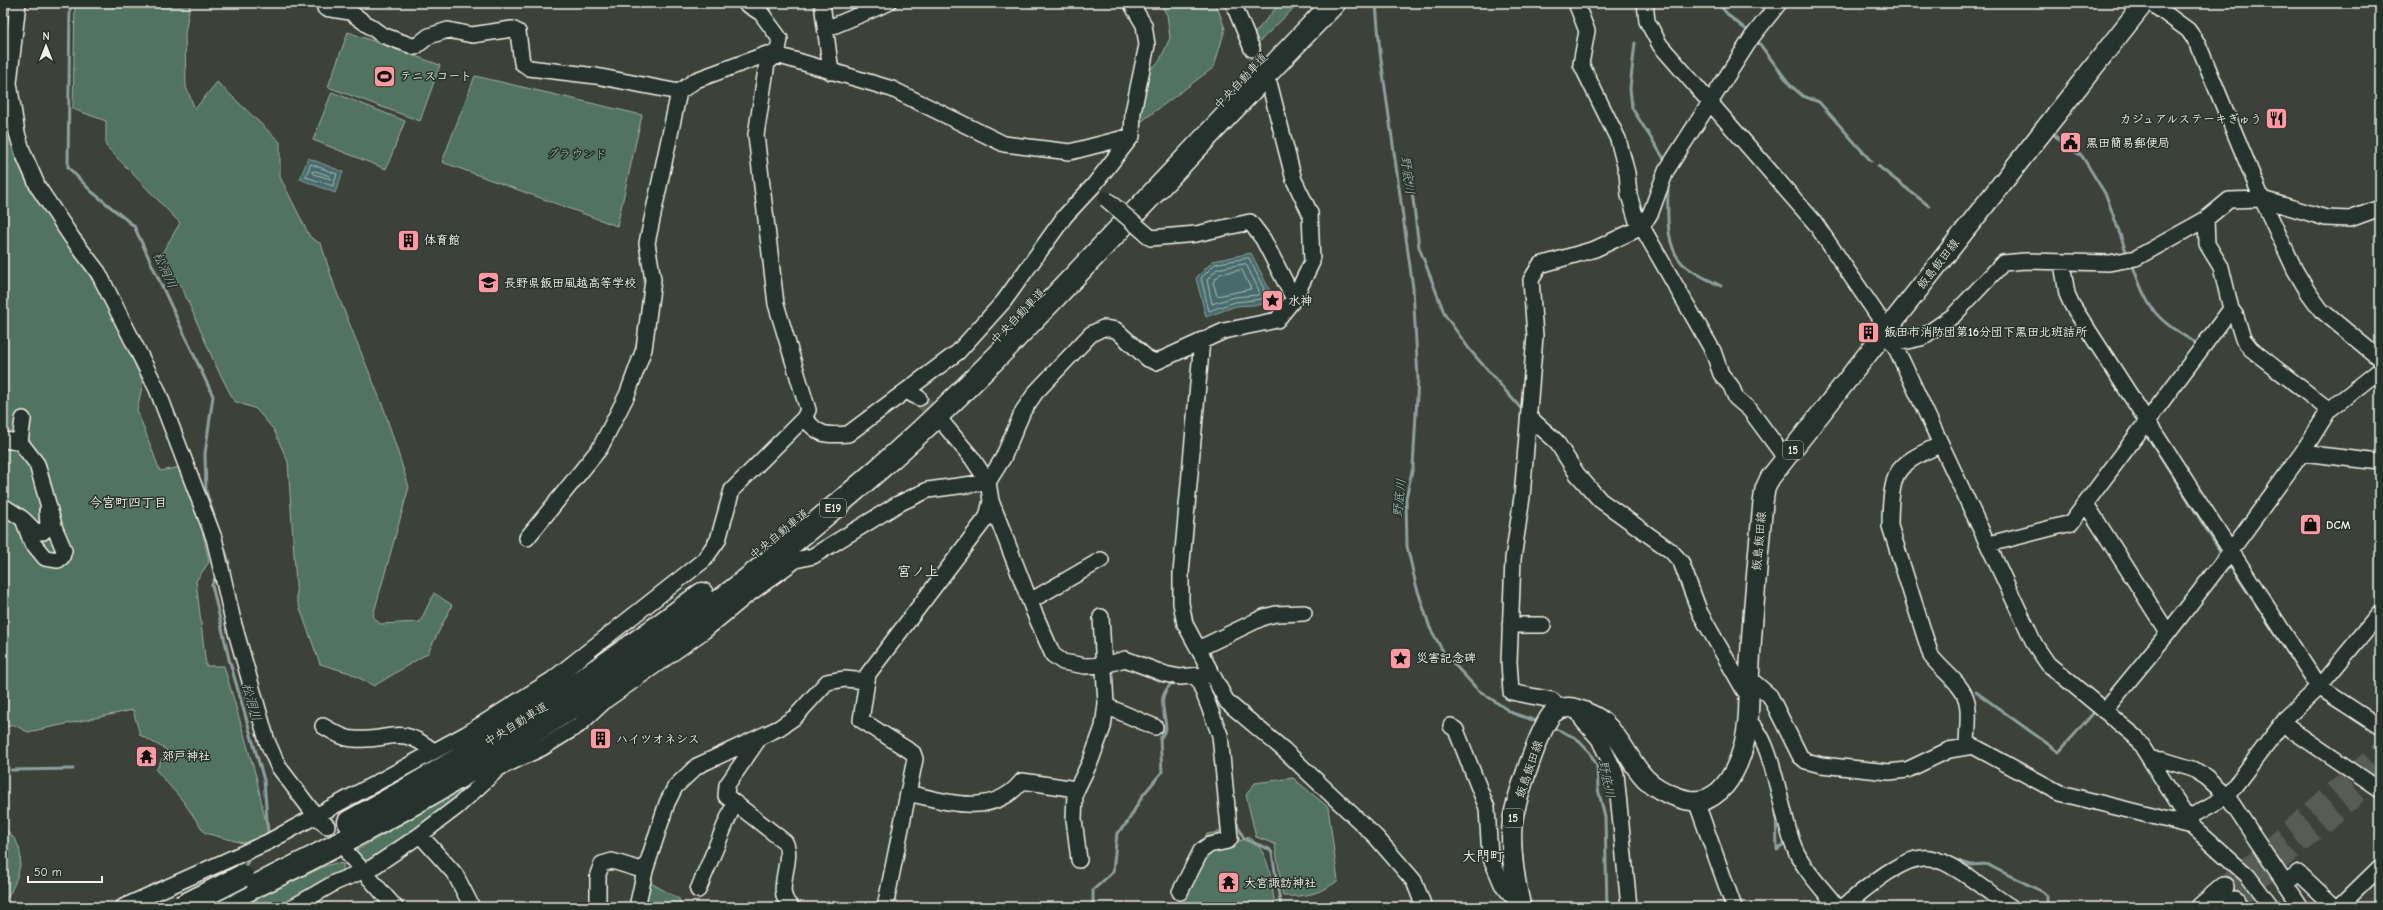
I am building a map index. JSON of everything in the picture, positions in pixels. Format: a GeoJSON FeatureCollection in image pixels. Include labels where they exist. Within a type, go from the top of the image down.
{"type":"FeatureCollection","features":[{"type":"Feature","properties":{"kind":"highway","name":"中央自動車道"},"geometry":{"type":"LineString","coordinates":[[212,907],[240,885],[299,849],[397,795],[558,697],[683,608],[808,511],[946,389],[980,356],[1314,3]]}},
{"type":"Feature","properties":{"kind":"highway","name":"中央自動車道"},"geometry":{"type":"LineString","coordinates":[[182,907],[240,885],[397,813],[483,763],[636,663],[766,563],[880,468],[942,411],[1063,288],[1334,3]]}},
{"type":"Feature","properties":{"kind":"main road","name":"飯島飯田線"},"geometry":{"type":"LineString","coordinates":[[1696,801],[1715,794],[1734,771],[1744,745],[1748,722],[1749,686],[1765,489],[1770,478],[1890,337],[2144,3]]}},
{"type":"Feature","properties":{"kind":"main road","name":"飯島飯田線"},"geometry":{"type":"LineString","coordinates":[[1520,904],[1512,853],[1513,815],[1542,733],[1563,710]]}},
{"type":"Feature","properties":{"kind":"main road"},"geometry":{"type":"LineString","coordinates":[[1563,710],[1604,723],[1637,770],[1652,785],[1666,794],[1696,801]]}},
{"type":"Feature","properties":{"kind":"main road"},"geometry":{"type":"LineString","coordinates":[[2201,907],[2229,898]]}},
{"type":"Feature","properties":{"kind":"street"},"geometry":{"type":"LineString","coordinates":[[18,3],[9,83],[17,133],[24,153],[38,187],[72,238],[98,272],[157,389],[214,538],[234,625],[267,741],[278,766],[315,815],[327,826]]}},
{"type":"Feature","properties":{"kind":"street"},"geometry":{"type":"LineString","coordinates":[[123,907],[173,884],[236,858],[466,734],[553,679],[704,560],[718,540],[732,490],[804,418],[808,410],[776,304],[756,135],[767,63],[777,55],[780,39],[761,14],[745,3]]}},
{"type":"Feature","properties":{"kind":"street"},"geometry":{"type":"LineString","coordinates":[[822,3],[832,72]]}},
{"type":"Feature","properties":{"kind":"street"},"geometry":{"type":"LineString","coordinates":[[826,29],[888,3]]}},
{"type":"Feature","properties":{"kind":"street"},"geometry":{"type":"LineString","coordinates":[[804,418],[816,432],[830,436],[848,434],[912,394],[958,352],[1004,301],[1065,216],[1093,186],[1132,136],[1133,112],[1147,45],[1144,26],[1131,3]]}},
{"type":"Feature","properties":{"kind":"street"},"geometry":{"type":"LineString","coordinates":[[1233,3],[1252,49]]}},
{"type":"Feature","properties":{"kind":"street"},"geometry":{"type":"LineString","coordinates":[[1576,3],[1587,31],[1581,64],[1618,139],[1627,173],[1629,195],[1641,227],[1713,351],[1721,374],[1731,386],[1736,398],[1750,410],[1786,459]]}},
{"type":"Feature","properties":{"kind":"street"},"geometry":{"type":"LineString","coordinates":[[1645,3],[1647,21],[1660,45],[1814,223],[1890,337],[1989,544],[2035,645],[2048,664],[2136,737],[2190,822],[2248,876],[2271,907]]}},
{"type":"Feature","properties":{"kind":"street"},"geometry":{"type":"LineString","coordinates":[[1629,907],[1616,774],[1599,739],[1583,721],[1563,710],[1552,700],[1511,692],[1510,625],[1513,559],[1522,497],[1535,336],[1531,280],[1540,265],[1595,249],[1641,227],[1651,212],[1666,171],[1711,103],[1752,36],[1780,3]]}},
{"type":"Feature","properties":{"kind":"street"},"geometry":{"type":"LineString","coordinates":[[2151,3],[2188,30],[2198,44],[2262,199],[2308,292],[2322,310],[2380,359]]}},
{"type":"Feature","properties":{"kind":"street"},"geometry":{"type":"LineString","coordinates":[[325,8],[350,12],[382,35],[415,47],[429,36],[448,30],[472,35],[512,29],[518,32],[522,63],[529,68],[596,76],[678,92]]}},
{"type":"Feature","properties":{"kind":"street"},"geometry":{"type":"LineString","coordinates":[[526,538],[600,448],[627,395],[644,349],[654,280],[647,243],[678,92],[696,80],[767,54],[777,55],[892,89],[1004,144],[1070,152],[1132,136]]}},
{"type":"Feature","properties":{"kind":"street"},"geometry":{"type":"LineString","coordinates":[[988,482],[1003,458],[1024,411],[1036,392],[1091,334],[1103,328],[1116,330],[1148,359],[1156,362],[1224,331],[1277,320],[1294,299],[1312,262],[1310,213],[1294,180],[1270,86]]}},
{"type":"Feature","properties":{"kind":"street"},"geometry":{"type":"LineString","coordinates":[[1093,186],[1151,238],[1181,236],[1250,222],[1263,240],[1294,299]]}},
{"type":"Feature","properties":{"kind":"street"},"geometry":{"type":"LineString","coordinates":[[1890,337],[1921,338],[1954,316],[2003,263],[2025,261],[2062,264],[2109,263],[2136,258],[2206,219],[2229,200],[2262,199],[2326,218],[2350,219],[2380,208]]}},
{"type":"Feature","properties":{"kind":"street"},"geometry":{"type":"LineString","coordinates":[[2206,219],[2207,244],[2221,267],[2231,309],[2236,316],[2243,339],[2251,349],[2329,410]]}},
{"type":"Feature","properties":{"kind":"street"},"geometry":{"type":"LineString","coordinates":[[2062,264],[2067,294],[2072,305],[2318,687],[2380,727]]}},
{"type":"Feature","properties":{"kind":"street"},"geometry":{"type":"LineString","coordinates":[[1989,544],[2071,523],[2231,309]]}},
{"type":"Feature","properties":{"kind":"street"},"geometry":{"type":"LineString","coordinates":[[1180,892],[1201,851],[1209,845],[1228,841],[1230,838],[1220,735],[1198,649],[1185,624],[1180,590],[1202,340]]}},
{"type":"Feature","properties":{"kind":"street"},"geometry":{"type":"LineString","coordinates":[[2104,711],[2168,633],[2230,552],[2302,453],[2329,410],[2380,370]]}},
{"type":"Feature","properties":{"kind":"street"},"geometry":{"type":"LineString","coordinates":[[1529,417],[1556,441],[1577,474],[1600,500],[1671,551],[1681,562],[1700,613],[1744,690],[1749,686],[1770,696],[1800,756],[1806,761],[1821,765],[1889,772],[1907,770],[1949,750],[1967,745],[1973,746],[2060,793],[2190,822],[2228,796],[2283,724],[2318,687],[2380,613]]}},
{"type":"Feature","properties":{"kind":"street"},"geometry":{"type":"LineString","coordinates":[[23,419],[20,442],[37,464],[55,529],[62,542],[64,550],[62,556],[58,560],[45,558],[31,541],[23,519]]}},
{"type":"Feature","properties":{"kind":"street"},"geometry":{"type":"LineString","coordinates":[[942,422],[972,458],[988,482],[991,501],[1030,602],[1053,654],[1063,662],[1085,666],[1105,665],[1125,659],[1165,674],[1204,675],[1227,702],[1284,750],[1376,837],[1414,881],[1424,907]]}},
{"type":"Feature","properties":{"kind":"street"},"geometry":{"type":"LineString","coordinates":[[3,440],[20,442]]}},
{"type":"Feature","properties":{"kind":"street"},"geometry":{"type":"LineString","coordinates":[[1941,444],[1907,463],[1897,474],[1891,506],[1890,526],[1931,656],[1941,670],[1954,681],[1967,702],[1967,745]]}},
{"type":"Feature","properties":{"kind":"street"},"geometry":{"type":"LineString","coordinates":[[2302,453],[2380,462]]}},
{"type":"Feature","properties":{"kind":"street"},"geometry":{"type":"LineString","coordinates":[[293,907],[336,882],[362,872],[420,835],[458,806],[499,768],[542,748],[579,725],[606,700],[704,632],[745,596],[796,560],[813,556],[898,504],[928,490],[988,482]]}},
{"type":"Feature","properties":{"kind":"street"},"geometry":{"type":"LineString","coordinates":[[3,506],[23,519],[35,531],[43,532],[48,526],[45,496]]}},
{"type":"Feature","properties":{"kind":"street"},"geometry":{"type":"LineString","coordinates":[[884,907],[915,759],[913,753],[861,720],[866,680],[868,674],[913,612],[987,518],[991,501]]}},
{"type":"Feature","properties":{"kind":"street"},"geometry":{"type":"LineString","coordinates":[[2086,504],[2168,633]]}},
{"type":"Feature","properties":{"kind":"street"},"geometry":{"type":"LineString","coordinates":[[1030,602],[1100,560]]}},
{"type":"Feature","properties":{"kind":"street"},"geometry":{"type":"LineString","coordinates":[[1198,649],[1264,617],[1276,614],[1304,613]]}},
{"type":"Feature","properties":{"kind":"street"},"geometry":{"type":"LineString","coordinates":[[1079,860],[1074,819],[1076,789],[1091,760],[1103,727],[1106,706],[1105,665],[1100,618]]}},
{"type":"Feature","properties":{"kind":"street"},"geometry":{"type":"LineString","coordinates":[[1510,625],[1542,625]]}},
{"type":"Feature","properties":{"kind":"street"},"geometry":{"type":"LineString","coordinates":[[637,907],[645,871],[667,803],[675,787],[686,775],[697,766],[779,728],[795,717],[827,682],[845,679],[866,680]]}},
{"type":"Feature","properties":{"kind":"street"},"geometry":{"type":"LineString","coordinates":[[1106,706],[1155,728]]}},
{"type":"Feature","properties":{"kind":"street"},"geometry":{"type":"LineString","coordinates":[[1748,722],[1754,724],[1766,747],[1794,848],[1837,907]]}},
{"type":"Feature","properties":{"kind":"street"},"geometry":{"type":"LineString","coordinates":[[2283,724],[2380,790]]}},
{"type":"Feature","properties":{"kind":"street"},"geometry":{"type":"LineString","coordinates":[[323,726],[352,740],[401,734],[421,741],[433,751]]}},
{"type":"Feature","properties":{"kind":"street"},"geometry":{"type":"LineString","coordinates":[[1451,726],[1456,730],[1487,808],[1490,856],[1502,884],[1520,904]]}},
{"type":"Feature","properties":{"kind":"street"},"geometry":{"type":"LineString","coordinates":[[761,736],[727,785],[726,796],[734,804],[785,842],[788,854],[784,895],[786,903],[790,907]]}},
{"type":"Feature","properties":{"kind":"street"},"geometry":{"type":"LineString","coordinates":[[2150,759],[2163,760],[2193,769],[2206,777],[2228,796],[2301,907]]}},
{"type":"Feature","properties":{"kind":"street"},"geometry":{"type":"LineString","coordinates":[[908,793],[968,805],[981,805],[1014,791],[1022,781],[1076,789]]}},
{"type":"Feature","properties":{"kind":"street"},"geometry":{"type":"LineString","coordinates":[[1696,801],[1734,907]]}},
{"type":"Feature","properties":{"kind":"street"},"geometry":{"type":"LineString","coordinates":[[698,890],[734,804]]}},
{"type":"Feature","properties":{"kind":"street"},"geometry":{"type":"LineString","coordinates":[[420,835],[455,874],[472,907]]}},
{"type":"Feature","properties":{"kind":"street"},"geometry":{"type":"LineString","coordinates":[[348,855],[395,907]]}},
{"type":"Feature","properties":{"kind":"street"},"geometry":{"type":"LineString","coordinates":[[1844,907],[1894,868],[1909,861],[1929,858],[1967,876],[2011,907]]}},
{"type":"Feature","properties":{"kind":"street"},"geometry":{"type":"LineString","coordinates":[[598,907],[598,874],[602,864],[612,861],[645,871]]}},
{"type":"Feature","properties":{"kind":"street"},"geometry":{"type":"LineString","coordinates":[[2339,907],[2380,867]]}},
{"type":"Feature","properties":{"kind":"street"},"geometry":{"type":"LineString","coordinates":[[2285,884],[2299,873],[2335,907]]}},
{"type":"Feature","properties":{"kind":"street"},"geometry":{"type":"LineString","coordinates":[[173,884],[182,907]]}},
{"type":"Feature","properties":{"kind":"green space"},"geometry":{"type":"Polygon","coordinates":[[[3,3],[12,3],[3,83],[3,3]]]}},
{"type":"Feature","properties":{"kind":"green space"},"geometry":{"type":"Polygon","coordinates":[[[75,3],[190,3],[185,34],[186,87],[195,109],[217,82],[280,142],[280,177],[310,237],[321,244],[335,288],[384,409],[409,487],[373,616],[380,624],[420,622],[434,593],[452,605],[428,653],[374,686],[350,673],[320,664],[297,600],[288,462],[274,430],[256,409],[234,401],[215,364],[183,290],[161,255],[180,223],[106,146],[106,121],[73,109],[75,3]]]}},
{"type":"Feature","properties":{"kind":"green space"},"geometry":{"type":"Polygon","coordinates":[[[1160,3],[1216,3],[1225,29],[1214,67],[1138,124],[1142,79],[1160,60],[1170,38],[1167,15],[1160,3]]]}},
{"type":"Feature","properties":{"kind":"green space"},"geometry":{"type":"Polygon","coordinates":[[[1280,3],[1299,3],[1257,44],[1254,34],[1280,3]]]}},
{"type":"Feature","properties":{"kind":"green space","name":"テニスコート"},"geometry":{"type":"Polygon","coordinates":[[[348,32],[440,65],[420,121],[328,87],[348,32]]]}},
{"type":"Feature","properties":{"kind":"green space","name":"グラウンド"},"geometry":{"type":"Polygon","coordinates":[[[475,76],[642,115],[617,226],[442,162],[475,76]]]}},
{"type":"Feature","properties":{"kind":"green space","name":"テニスコート"},"geometry":{"type":"Polygon","coordinates":[[[332,92],[405,121],[386,169],[313,140],[332,92]]]}},
{"type":"Feature","properties":{"kind":"green space"},"geometry":{"type":"Polygon","coordinates":[[[3,100],[13,145],[33,190],[104,298],[143,382],[137,410],[160,471],[181,467],[198,510],[209,562],[196,581],[206,666],[224,666],[256,776],[268,833],[250,845],[205,833],[183,801],[156,770],[167,750],[140,735],[133,710],[28,732],[14,725],[3,728],[3,100]]]}},
{"type":"Feature","properties":{"kind":"green space"},"geometry":{"type":"Polygon","coordinates":[[[1293,778],[1328,807],[1338,881],[1312,894],[1283,896],[1275,844],[1256,837],[1246,795],[1255,783],[1293,778]]]}},
{"type":"Feature","properties":{"kind":"green space"},"geometry":{"type":"Polygon","coordinates":[[[464,784],[471,787],[374,862],[366,862],[355,851],[437,804],[464,784]]]}},
{"type":"Feature","properties":{"kind":"green space"},"geometry":{"type":"Polygon","coordinates":[[[3,826],[17,843],[20,851],[20,867],[18,876],[3,906],[3,826]]]}},
{"type":"Feature","properties":{"kind":"green space"},"geometry":{"type":"Polygon","coordinates":[[[1236,829],[1240,841],[1249,837],[1256,843],[1266,859],[1271,878],[1275,907],[1177,907],[1193,853],[1207,834],[1236,829]]]}},
{"type":"Feature","properties":{"kind":"green space"},"geometry":{"type":"Polygon","coordinates":[[[336,863],[344,864],[341,874],[278,907],[242,906],[325,866],[336,863]]]}},
{"type":"Feature","properties":{"kind":"green space"},"geometry":{"type":"Polygon","coordinates":[[[651,883],[679,899],[683,907],[641,907],[646,888],[651,883]]]}},
{"type":"Feature","properties":{"kind":"water"},"geometry":{"type":"Polygon","coordinates":[[[308,158],[343,172],[335,193],[300,179],[308,158]]]}},
{"type":"Feature","properties":{"kind":"water"},"geometry":{"type":"Polygon","coordinates":[[[1251,253],[1269,289],[1266,304],[1236,306],[1206,317],[1196,278],[1213,261],[1251,253]]]}},
{"type":"Feature","properties":{"kind":"waterway","name":"松洞川"},"geometry":{"type":"LineString","coordinates":[[70,3],[68,167],[91,191],[134,226],[213,396],[205,454],[206,491],[229,563]]}},
{"type":"Feature","properties":{"kind":"waterway"},"geometry":{"type":"LineString","coordinates":[[768,3],[771,17]]}},
{"type":"Feature","properties":{"kind":"waterway","name":"野底川"},"geometry":{"type":"LineString","coordinates":[[1376,3],[1380,52],[1413,288],[1418,379],[1413,467],[1406,498],[1407,546],[1416,585],[1430,628],[1444,653],[1478,690],[1512,713],[1539,722]]}},
{"type":"Feature","properties":{"kind":"waterway"},"geometry":{"type":"LineString","coordinates":[[1718,3],[1729,16],[1748,31]]}},
{"type":"Feature","properties":{"kind":"waterway"},"geometry":{"type":"LineString","coordinates":[[1756,39],[1791,86],[1803,96],[1819,102],[1871,161]]}},
{"type":"Feature","properties":{"kind":"waterway"},"geometry":{"type":"LineString","coordinates":[[1635,43],[1630,88],[1632,108],[1666,162]]}},
{"type":"Feature","properties":{"kind":"waterway"},"geometry":{"type":"LineString","coordinates":[[2051,132],[2066,146],[2082,156],[2106,195],[2127,254]]}},
{"type":"Feature","properties":{"kind":"waterway"},"geometry":{"type":"LineString","coordinates":[[1408,159],[1419,247],[1445,315],[1470,350],[1524,412]]}},
{"type":"Feature","properties":{"kind":"waterway"},"geometry":{"type":"LineString","coordinates":[[1878,166],[1929,206]]}},
{"type":"Feature","properties":{"kind":"waterway"},"geometry":{"type":"LineString","coordinates":[[1668,184],[1668,226],[1670,237],[1677,256],[1683,264],[1692,271],[1721,286]]}},
{"type":"Feature","properties":{"kind":"waterway"},"geometry":{"type":"LineString","coordinates":[[2133,266],[2144,294],[2155,312],[2171,327],[2196,343]]}},
{"type":"Feature","properties":{"kind":"waterway"},"geometry":{"type":"LineString","coordinates":[[2145,432],[2220,551]]}},
{"type":"Feature","properties":{"kind":"waterway"},"geometry":{"type":"LineString","coordinates":[[2229,564],[2311,688]]}},
{"type":"Feature","properties":{"kind":"waterway","name":"松洞川"},"geometry":{"type":"LineString","coordinates":[[215,578],[212,585],[229,659],[264,780],[268,833]]}},
{"type":"Feature","properties":{"kind":"waterway"},"geometry":{"type":"LineString","coordinates":[[1093,907],[1093,890],[1113,872],[1117,833],[1127,823],[1143,795],[1162,772],[1160,739],[1166,729],[1162,704],[1168,687],[1174,681]]}},
{"type":"Feature","properties":{"kind":"waterway"},"geometry":{"type":"LineString","coordinates":[[1976,692],[2059,752],[2097,709]]}},
{"type":"Feature","properties":{"kind":"waterway"},"geometry":{"type":"LineString","coordinates":[[2320,697],[2340,710]]}},
{"type":"Feature","properties":{"kind":"waterway","name":"野底川"},"geometry":{"type":"LineString","coordinates":[[1552,727],[1576,738],[1590,753],[1597,766],[1598,789],[1605,817],[1607,907]]}},
{"type":"Feature","properties":{"kind":"waterway"},"geometry":{"type":"LineString","coordinates":[[11,770],[73,769]]}},
{"type":"Feature","properties":{"kind":"waterway"},"geometry":{"type":"LineString","coordinates":[[1776,809],[1777,850],[1788,842]]}},
{"type":"Feature","properties":{"kind":"waterway"},"geometry":{"type":"LineString","coordinates":[[1235,819],[1244,839],[1269,849],[1272,853],[1281,907]]}},
{"type":"Feature","properties":{"kind":"waterway","name":"松洞川"},"geometry":{"type":"LineString","coordinates":[[244,868],[251,856]]}},
{"type":"Feature","properties":{"kind":"waterway"},"geometry":{"type":"LineString","coordinates":[[1951,859],[1971,865],[1986,864],[2043,892],[2047,896],[2047,907]]}},
{"type":"Feature","properties":{"kind":"tunnel"},"geometry":{"type":"LineString","coordinates":[[1252,49],[1268,84]]}},
{"type":"Feature","properties":{"kind":"tunnel"},"geometry":{"type":"LineString","coordinates":[[919,398],[942,422]]}},
{"type":"Feature","properties":{"kind":"tunnel"},"geometry":{"type":"LineString","coordinates":[[2224,887],[2380,751]]}},
{"type":"Feature","properties":{"kind":"tunnel"},"geometry":{"type":"LineString","coordinates":[[2235,901],[2380,774]]}},
{"type":"Feature","properties":{"kind":"place","name":"テニスコート"},"geometry":{"type":"Point","coordinates":[384,76]}},
{"type":"Feature","properties":{"kind":"place","name":"カジュアルステーキぎゅう"},"geometry":{"type":"Point","coordinates":[2277,119]}},
{"type":"Feature","properties":{"kind":"place","name":"黒田簡易郵便局"},"geometry":{"type":"Point","coordinates":[2071,143]}},
{"type":"Feature","properties":{"kind":"place","name":"体育館"},"geometry":{"type":"Point","coordinates":[408,240]}},
{"type":"Feature","properties":{"kind":"place","name":"長野県飯田風越高等学校"},"geometry":{"type":"Point","coordinates":[489,283]}},
{"type":"Feature","properties":{"kind":"place","name":"水神"},"geometry":{"type":"Point","coordinates":[1273,301]}},
{"type":"Feature","properties":{"kind":"place","name":"飯田市消防団第16分団下黒田北班詰所"},"geometry":{"type":"Point","coordinates":[1868,332]}},
{"type":"Feature","properties":{"kind":"place","name":"DCM"},"geometry":{"type":"Point","coordinates":[2311,525]}},
{"type":"Feature","properties":{"kind":"place","name":"災害記念碑"},"geometry":{"type":"Point","coordinates":[1401,658]}},
{"type":"Feature","properties":{"kind":"place","name":"ハイツオネシス"},"geometry":{"type":"Point","coordinates":[601,739]}},
{"type":"Feature","properties":{"kind":"place","name":"郊戸神社"},"geometry":{"type":"Point","coordinates":[147,756]}},
{"type":"Feature","properties":{"kind":"place","name":"大宮諏訪神社"},"geometry":{"type":"Point","coordinates":[1229,883]}},
{"type":"Feature","properties":{"kind":"district","name":"今宮町四丁目"},"geometry":{"type":"Point","coordinates":[128,502]}},
{"type":"Feature","properties":{"kind":"district","name":"宮ノ上"},"geometry":{"type":"Point","coordinates":[918,571]}},
{"type":"Feature","properties":{"kind":"district","name":"大門町"},"geometry":{"type":"Point","coordinates":[1483,856]}}]}
